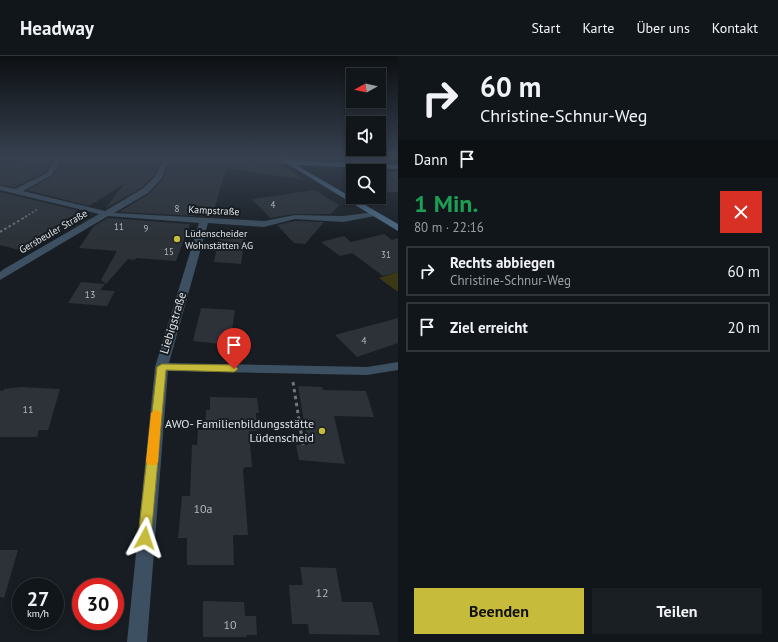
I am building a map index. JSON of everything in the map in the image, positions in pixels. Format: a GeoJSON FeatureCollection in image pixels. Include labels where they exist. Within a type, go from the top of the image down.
{"type":"FeatureCollection","features":[{"type":"Feature","properties":{"kind":"street"},"geometry":{"type":"LineString","coordinates":[[15,192],[30,184]]}},
{"type":"Feature","properties":{"kind":"street","name":"Gersbeuler Straße"},"geometry":{"type":"LineString","coordinates":[[0,277],[7,271],[107,213],[152,184]]}},
{"type":"Feature","properties":{"kind":"street"},"geometry":{"type":"LineString","coordinates":[[325,184],[398,228]]}},
{"type":"Feature","properties":{"kind":"street","name":"Kampstraße"},"geometry":{"type":"LineString","coordinates":[[0,188],[107,213],[204,221],[264,224],[295,218],[343,220],[375,214]]}},
{"type":"Feature","properties":{"kind":"street","name":"Liebigstraße"},"geometry":{"type":"LineString","coordinates":[[137,642],[164,346],[204,221]]}},
{"type":"Feature","properties":{"kind":"street"},"geometry":{"type":"LineString","coordinates":[[162,367],[367,371],[398,366]]}},
{"type":"Feature","properties":{"kind":"path"},"geometry":{"type":"LineString","coordinates":[[0,232],[52,200]]}},
{"type":"Feature","properties":{"kind":"path"},"geometry":{"type":"LineString","coordinates":[[291,370],[303,445]]}},
{"type":"Feature","properties":{"kind":"shaded area"},"geometry":{"type":"Polygon","coordinates":[[[398,272],[398,292],[379,278],[398,272]]]}},
{"type":"Feature","properties":{"kind":"building"},"geometry":{"type":"Polygon","coordinates":[[[0,184],[20,184],[15,187],[0,184]]]}},
{"type":"Feature","properties":{"kind":"building"},"geometry":{"type":"Polygon","coordinates":[[[37,184],[123,184],[89,206],[27,190],[37,184]]]}},
{"type":"Feature","properties":{"kind":"building"},"geometry":{"type":"Polygon","coordinates":[[[124,184],[145,184],[141,188],[106,208],[124,184]]]}},
{"type":"Feature","properties":{"kind":"building"},"geometry":{"type":"Polygon","coordinates":[[[158,184],[221,184],[213,214],[195,213],[194,216],[119,212],[149,194],[158,184]]]}},
{"type":"Feature","properties":{"kind":"building"},"geometry":{"type":"Polygon","coordinates":[[[386,184],[398,184],[398,192],[386,193],[386,184]]]}},
{"type":"Feature","properties":{"kind":"building"},"geometry":{"type":"Polygon","coordinates":[[[315,190],[339,205],[331,214],[295,214],[270,218],[252,199],[315,190]]]}},
{"type":"Feature","properties":{"kind":"building"},"geometry":{"type":"Polygon","coordinates":[[[0,192],[80,211],[19,250],[0,245],[0,192]]]}},
{"type":"Feature","properties":{"kind":"building"},"geometry":{"type":"Polygon","coordinates":[[[108,218],[190,224],[176,261],[136,258],[135,260],[128,259],[106,284],[101,280],[117,251],[79,248],[94,226],[108,218]]]}},
{"type":"Feature","properties":{"kind":"building"},"geometry":{"type":"Polygon","coordinates":[[[295,221],[324,222],[305,244],[294,243],[277,225],[295,221]]]}},
{"type":"Feature","properties":{"kind":"building"},"geometry":{"type":"Polygon","coordinates":[[[220,232],[246,233],[241,264],[214,262],[220,232]]]}},
{"type":"Feature","properties":{"kind":"building"},"geometry":{"type":"Polygon","coordinates":[[[384,234],[392,240],[398,238],[398,272],[383,276],[352,253],[340,256],[321,242],[344,236],[351,242],[384,234]]]}},
{"type":"Feature","properties":{"kind":"building"},"geometry":{"type":"Polygon","coordinates":[[[81,282],[105,284],[100,290],[115,291],[107,306],[68,303],[81,282]]]}},
{"type":"Feature","properties":{"kind":"building"},"geometry":{"type":"Polygon","coordinates":[[[201,308],[235,310],[230,345],[193,341],[201,308]]]}},
{"type":"Feature","properties":{"kind":"building"},"geometry":{"type":"Polygon","coordinates":[[[398,318],[398,343],[357,357],[335,335],[398,318]]]}},
{"type":"Feature","properties":{"kind":"building","name":"AWO- Familienbildungsstätte Lüdenscheid"},"geometry":{"type":"Polygon","coordinates":[[[298,386],[322,387],[323,390],[366,391],[374,417],[334,416],[345,464],[299,460],[296,445],[308,445],[298,386]]]}},
{"type":"Feature","properties":{"kind":"building"},"geometry":{"type":"Polygon","coordinates":[[[21,387],[60,389],[48,430],[39,430],[37,437],[0,437],[0,391],[3,391],[4,389],[21,387]]]}},
{"type":"Feature","properties":{"kind":"building"},"geometry":{"type":"Polygon","coordinates":[[[210,397],[257,398],[259,413],[256,413],[257,431],[249,431],[252,467],[245,467],[243,470],[248,535],[233,535],[234,565],[187,565],[187,538],[178,538],[182,496],[190,496],[192,445],[197,445],[198,430],[205,430],[206,410],[210,410],[210,397]]]}},
{"type":"Feature","properties":{"kind":"building"},"geometry":{"type":"Polygon","coordinates":[[[0,550],[18,550],[4,598],[0,597],[0,550]]]}},
{"type":"Feature","properties":{"kind":"building"},"geometry":{"type":"Polygon","coordinates":[[[300,567],[336,568],[342,602],[372,602],[380,635],[309,634],[308,624],[292,624],[289,585],[303,585],[300,567]]]}},
{"type":"Feature","properties":{"kind":"building"},"geometry":{"type":"Polygon","coordinates":[[[203,601],[244,602],[245,616],[256,616],[257,635],[246,635],[247,637],[203,637],[203,601]]]}},
{"type":"Feature","properties":{"kind":"slow traffic"},"geometry":{"type":"LineString","coordinates":[[152,462],[156,413]]}},
{"type":"Feature","properties":{"kind":"place","name":"Lüdenscheider Wohnstätten AG"},"geometry":{"type":"Point","coordinates":[177,239]}},
{"type":"Feature","properties":{"kind":"place","name":"AWO- Familienbildungsstätte Lüdenscheid"},"geometry":{"type":"Point","coordinates":[322,431]}},
{"type":"Feature","properties":{"kind":"route"},"geometry":{"type":"LineString","coordinates":[[145,538],[162,367],[234,369]]}}]}
